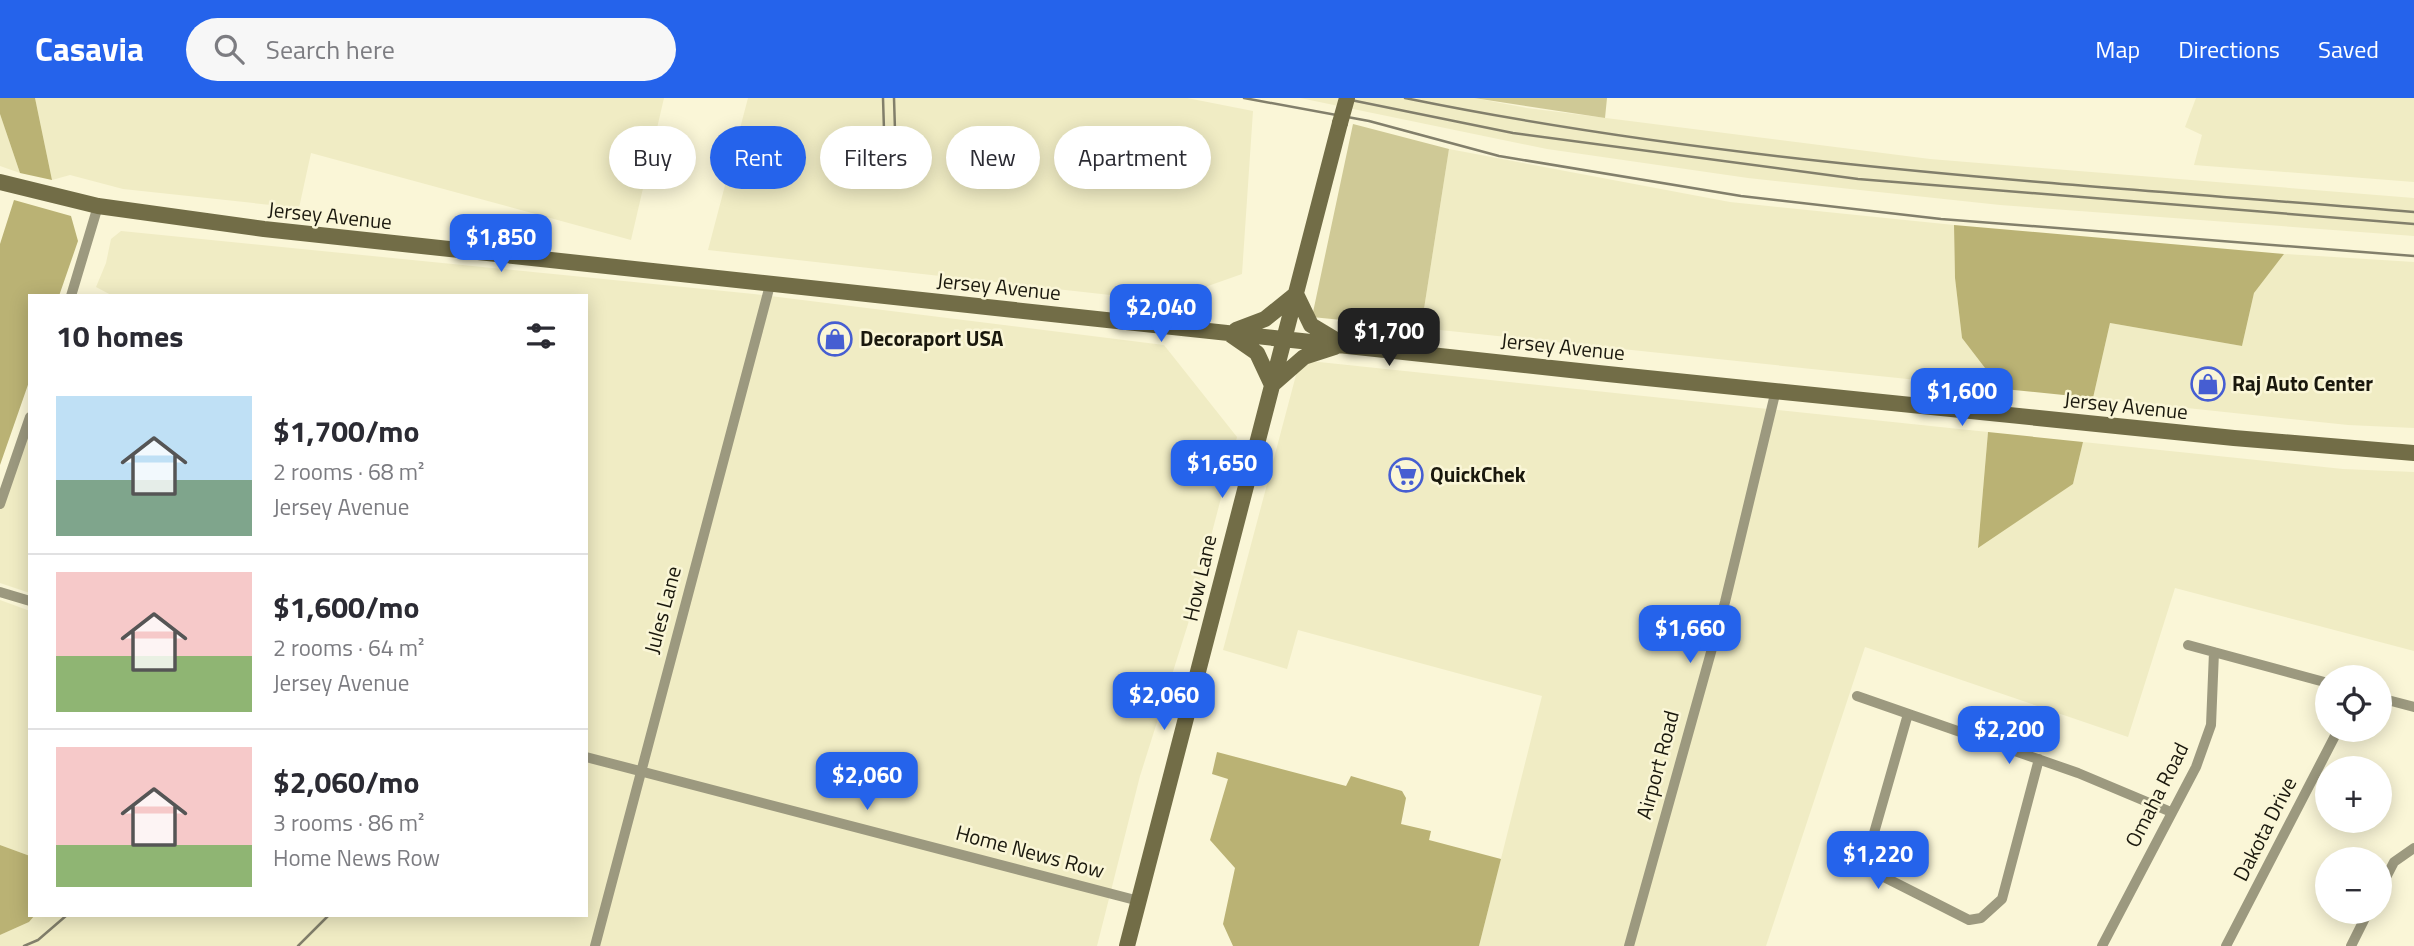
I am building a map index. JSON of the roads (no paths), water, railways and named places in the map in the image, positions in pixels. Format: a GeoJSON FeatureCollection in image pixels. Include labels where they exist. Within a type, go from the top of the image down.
{"type":"FeatureCollection","features":[{"type":"Feature","properties":{"kind":"main road","name":"How Lane"},"geometry":{"type":"LineString","coordinates":[[1127,946],[1347,98]]}},
{"type":"Feature","properties":{"kind":"main road","name":"Jersey Avenue"},"geometry":{"type":"LineString","coordinates":[[0,181],[98,206],[264,229],[770,285],[2234,438],[2414,453]]}},
{"type":"Feature","properties":{"kind":"main road"},"geometry":{"type":"LineString","coordinates":[[1228,333],[1261,321],[1296,294],[1311,325],[1346,345]]}},
{"type":"Feature","properties":{"kind":"main road"},"geometry":{"type":"LineString","coordinates":[[1228,333],[1257,353],[1272,385],[1304,357],[1346,345]]}},
{"type":"Feature","properties":{"kind":"street"},"geometry":{"type":"LineString","coordinates":[[72,294],[98,206]]}},
{"type":"Feature","properties":{"kind":"street","name":"Jules Lane"},"geometry":{"type":"LineString","coordinates":[[596,946],[770,285]]}},
{"type":"Feature","properties":{"kind":"street","name":"Airport Road"},"geometry":{"type":"LineString","coordinates":[[1629,946],[1725,602],[1776,390]]}},
{"type":"Feature","properties":{"kind":"street"},"geometry":{"type":"LineString","coordinates":[[0,505],[28,423]]}},
{"type":"Feature","properties":{"kind":"street"},"geometry":{"type":"LineString","coordinates":[[0,592],[28,600]]}},
{"type":"Feature","properties":{"kind":"street"},"geometry":{"type":"LineString","coordinates":[[2188,645],[2315,679]]}},
{"type":"Feature","properties":{"kind":"street","name":"Omaha Road"},"geometry":{"type":"LineString","coordinates":[[2102,946],[2196,767],[2211,725],[2214,652]]}},
{"type":"Feature","properties":{"kind":"street"},"geometry":{"type":"LineString","coordinates":[[1857,696],[2039,759],[2171,812]]}},
{"type":"Feature","properties":{"kind":"street"},"geometry":{"type":"LineString","coordinates":[[2392,701],[2414,707]]}},
{"type":"Feature","properties":{"kind":"street"},"geometry":{"type":"LineString","coordinates":[[1908,714],[1872,841],[1878,870],[1882,876],[1969,920],[1981,918],[2002,899],[2039,759]]}},
{"type":"Feature","properties":{"kind":"street","name":"Dakota Drive"},"geometry":{"type":"LineString","coordinates":[[2226,946],[2332,742]]}},
{"type":"Feature","properties":{"kind":"street","name":"Home News Row"},"geometry":{"type":"LineString","coordinates":[[588,758],[1139,901]]}},
{"type":"Feature","properties":{"kind":"street"},"geometry":{"type":"LineString","coordinates":[[2392,866],[2413,848]]}},
{"type":"Feature","properties":{"kind":"street"},"geometry":{"type":"LineString","coordinates":[[2351,946],[2362,924]]}},
{"type":"Feature","properties":{"kind":"railway"},"geometry":{"type":"LineString","coordinates":[[883,98],[884,126]]}},
{"type":"Feature","properties":{"kind":"railway"},"geometry":{"type":"LineString","coordinates":[[894,98],[895,126]]}},
{"type":"Feature","properties":{"kind":"railway"},"geometry":{"type":"LineString","coordinates":[[1244,98],[1369,121],[1499,156],[1741,196],[1941,219],[2414,256]]}},
{"type":"Feature","properties":{"kind":"railway"},"geometry":{"type":"LineString","coordinates":[[1341,98],[1513,133],[1858,179],[2414,224]]}},
{"type":"Feature","properties":{"kind":"railway"},"geometry":{"type":"LineString","coordinates":[[1405,98],[1655,141],[1781,157],[2034,182],[2414,212]]}},
{"type":"Feature","properties":{"kind":"railway"},"geometry":{"type":"LineString","coordinates":[[24,946],[38,940],[65,917]]}},
{"type":"Feature","properties":{"kind":"railway"},"geometry":{"type":"LineString","coordinates":[[298,946],[327,917]]}},
{"type":"Feature","properties":{"kind":"place","name":"Decoraport USA"},"geometry":{"type":"Point","coordinates":[835,339]}},
{"type":"Feature","properties":{"kind":"place","name":"Raj Auto Center"},"geometry":{"type":"Point","coordinates":[2208,384]}},
{"type":"Feature","properties":{"kind":"place","name":"QuickChek"},"geometry":{"type":"Point","coordinates":[1406,475]}}]}
